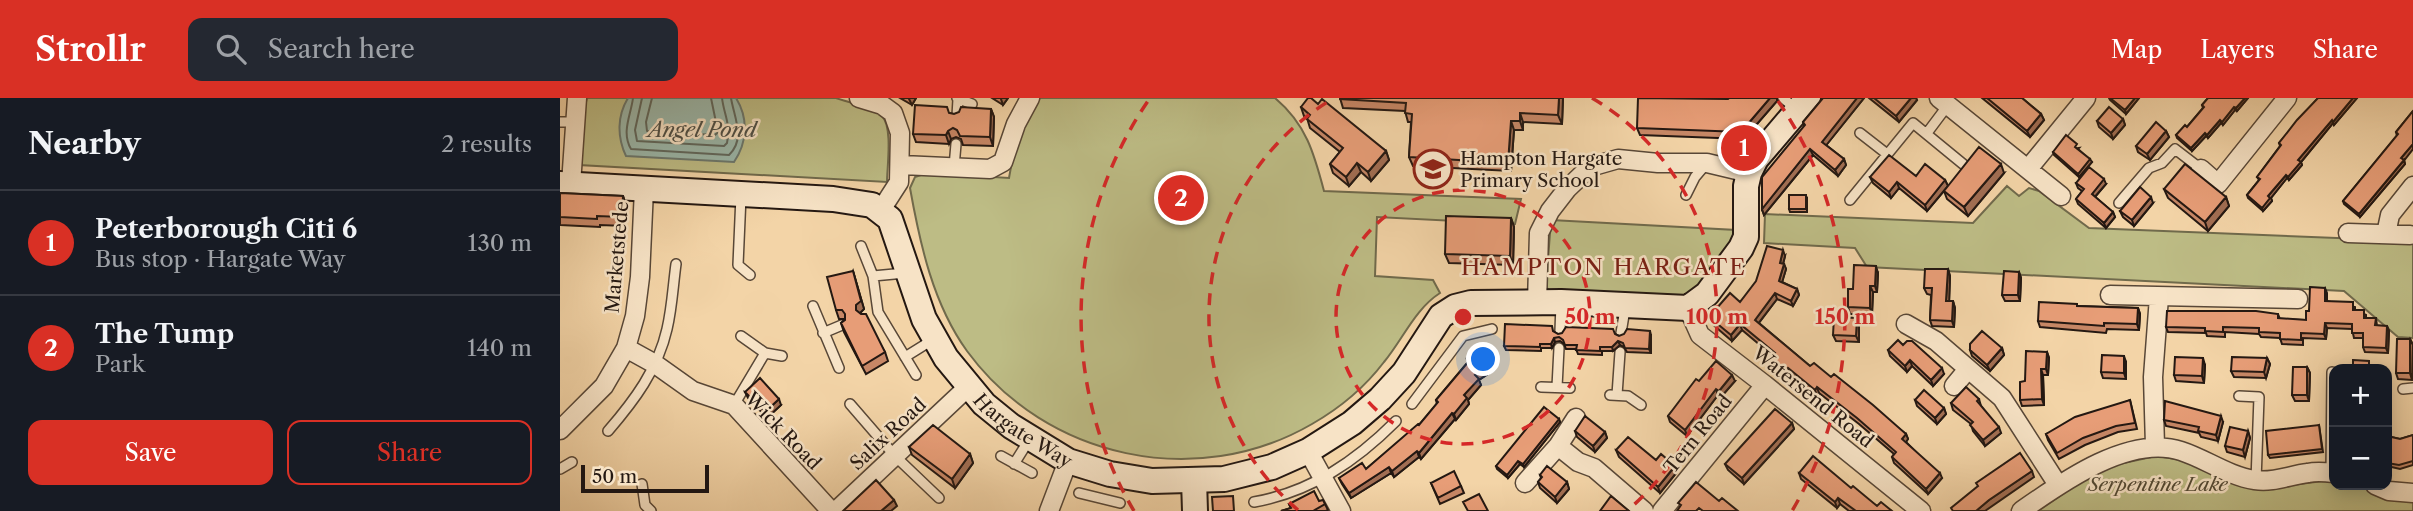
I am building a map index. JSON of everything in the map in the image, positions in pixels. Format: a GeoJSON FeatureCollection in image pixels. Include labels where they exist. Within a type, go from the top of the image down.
{"type":"FeatureCollection","features":[{"type":"Feature","properties":{"kind":"street"},"geometry":{"type":"LineString","coordinates":[[577,98],[568,122],[566,184],[862,202],[881,210],[900,183],[901,133],[893,113],[882,105],[859,98]]}},
{"type":"Feature","properties":{"kind":"street"},"geometry":{"type":"LineString","coordinates":[[902,165],[990,169],[1003,162],[1016,124],[1030,98]]}},
{"type":"Feature","properties":{"kind":"street"},"geometry":{"type":"LineString","coordinates":[[2028,169],[2086,98]]}},
{"type":"Feature","properties":{"kind":"street"},"geometry":{"type":"LineString","coordinates":[[2201,169],[2218,184],[2287,98]]}},
{"type":"Feature","properties":{"kind":"street"},"geometry":{"type":"LineString","coordinates":[[1688,308],[1707,294],[1741,248],[1746,237],[1746,186],[1749,173],[1796,102]]}},
{"type":"Feature","properties":{"kind":"street"},"geometry":{"type":"LineString","coordinates":[[1943,102],[2061,196]]}},
{"type":"Feature","properties":{"kind":"street"},"geometry":{"type":"LineString","coordinates":[[1549,302],[1539,233],[1550,211],[1567,189],[1590,167],[1618,159],[1658,163],[1707,163],[1749,173]]}},
{"type":"Feature","properties":{"kind":"street"},"geometry":{"type":"LineString","coordinates":[[2386,234],[2390,215],[2413,186]]}},
{"type":"Feature","properties":{"kind":"street","name":"Marketstede"},"geometry":{"type":"LineString","coordinates":[[560,430],[604,386],[626,348],[635,316],[640,277],[644,189]]}},
{"type":"Feature","properties":{"kind":"street","name":"Hargate Way"},"geometry":{"type":"LineString","coordinates":[[881,210],[894,227],[924,319],[946,358],[968,387],[993,411],[1068,461],[1110,474],[1152,481],[1223,479],[1254,473],[1308,451],[1352,424],[1380,399],[1404,373],[1441,316],[1455,307],[1471,303],[1549,302],[1688,308]]}},
{"type":"Feature","properties":{"kind":"street"},"geometry":{"type":"LineString","coordinates":[[2348,233],[2410,235]]}},
{"type":"Feature","properties":{"kind":"street"},"geometry":{"type":"LineString","coordinates":[[2110,295],[2292,304]]}},
{"type":"Feature","properties":{"kind":"street"},"geometry":{"type":"LineString","coordinates":[[2155,446],[2153,377],[2159,297]]}},
{"type":"Feature","properties":{"kind":"street","name":"Watersend Road"},"geometry":{"type":"LineString","coordinates":[[1688,308],[1700,335],[1921,511]]}},
{"type":"Feature","properties":{"kind":"street"},"geometry":{"type":"LineString","coordinates":[[1906,324],[1936,341],[2003,398],[2058,485]]}},
{"type":"Feature","properties":{"kind":"street","name":"Wick Road"},"geometry":{"type":"LineString","coordinates":[[626,348],[655,364],[693,391],[734,405],[833,511]]}},
{"type":"Feature","properties":{"kind":"street"},"geometry":{"type":"LineString","coordinates":[[1954,386],[1968,369]]}},
{"type":"Feature","properties":{"kind":"street","name":"Tern Road"},"geometry":{"type":"LineString","coordinates":[[1662,511],[1765,385]]}},
{"type":"Feature","properties":{"kind":"street","name":"Salix Road"},"geometry":{"type":"LineString","coordinates":[[833,511],[968,387]]}},
{"type":"Feature","properties":{"kind":"street"},"geometry":{"type":"LineString","coordinates":[[1525,483],[1558,446],[1576,418]]}},
{"type":"Feature","properties":{"kind":"street"},"geometry":{"type":"LineString","coordinates":[[1558,446],[1578,462],[1594,468],[1644,511]]}},
{"type":"Feature","properties":{"kind":"street"},"geometry":{"type":"LineString","coordinates":[[2021,511],[2058,485],[2110,458],[2155,446],[2179,450],[2224,471],[2256,481],[2275,481],[2309,472],[2329,473]]}},
{"type":"Feature","properties":{"kind":"street"},"geometry":{"type":"LineString","coordinates":[[1308,451],[1341,511]]}},
{"type":"Feature","properties":{"kind":"street"},"geometry":{"type":"LineString","coordinates":[[1049,511],[1068,461]]}},
{"type":"Feature","properties":{"kind":"street"},"geometry":{"type":"LineString","coordinates":[[1194,480],[1195,511]]}},
{"type":"Feature","properties":{"kind":"street"},"geometry":{"type":"LineString","coordinates":[[2387,490],[2413,493]]}},
{"type":"Feature","properties":{"kind":"lane"},"geometry":{"type":"LineString","coordinates":[[957,116],[958,98],[972,104]]}},
{"type":"Feature","properties":{"kind":"lane"},"geometry":{"type":"LineString","coordinates":[[1927,133],[1943,102]]}},
{"type":"Feature","properties":{"kind":"lane"},"geometry":{"type":"LineString","coordinates":[[1850,200],[1913,123],[1963,164]]}},
{"type":"Feature","properties":{"kind":"lane"},"geometry":{"type":"LineString","coordinates":[[1860,133],[1887,155]]}},
{"type":"Feature","properties":{"kind":"lane"},"geometry":{"type":"LineString","coordinates":[[954,167],[956,144]]}},
{"type":"Feature","properties":{"kind":"lane"},"geometry":{"type":"LineString","coordinates":[[2119,204],[2149,168],[2162,163],[2175,149],[2201,169]]}},
{"type":"Feature","properties":{"kind":"lane"},"geometry":{"type":"LineString","coordinates":[[1686,195],[1699,171],[1707,163]]}},
{"type":"Feature","properties":{"kind":"lane"},"geometry":{"type":"LineString","coordinates":[[741,195],[738,265],[750,275]]}},
{"type":"Feature","properties":{"kind":"lane"},"geometry":{"type":"LineString","coordinates":[[861,246],[873,276],[878,312],[916,375]]}},
{"type":"Feature","properties":{"kind":"lane"},"geometry":{"type":"LineString","coordinates":[[608,431],[635,400],[655,364],[667,330],[676,264]]}},
{"type":"Feature","properties":{"kind":"lane"},"geometry":{"type":"LineString","coordinates":[[873,276],[907,272]]}},
{"type":"Feature","properties":{"kind":"lane"},"geometry":{"type":"LineString","coordinates":[[1549,302],[1560,331]]}},
{"type":"Feature","properties":{"kind":"lane"},"geometry":{"type":"LineString","coordinates":[[813,306],[839,368]]}},
{"type":"Feature","properties":{"kind":"lane"},"geometry":{"type":"LineString","coordinates":[[1621,333],[1626,307]]}},
{"type":"Feature","properties":{"kind":"lane"},"geometry":{"type":"LineString","coordinates":[[866,316],[878,312]]}},
{"type":"Feature","properties":{"kind":"lane"},"geometry":{"type":"LineString","coordinates":[[823,333],[842,326]]}},
{"type":"Feature","properties":{"kind":"lane"},"geometry":{"type":"LineString","coordinates":[[1412,404],[1463,336],[1492,329]]}},
{"type":"Feature","properties":{"kind":"lane"},"geometry":{"type":"LineString","coordinates":[[741,336],[765,353],[782,356]]}},
{"type":"Feature","properties":{"kind":"lane"},"geometry":{"type":"LineString","coordinates":[[905,357],[935,338]]}},
{"type":"Feature","properties":{"kind":"lane"},"geometry":{"type":"LineString","coordinates":[[1557,387],[1559,348]]}},
{"type":"Feature","properties":{"kind":"lane"},"geometry":{"type":"LineString","coordinates":[[1620,352],[1613,395],[1628,396],[1642,405]]}},
{"type":"Feature","properties":{"kind":"lane"},"geometry":{"type":"LineString","coordinates":[[734,405],[765,353]]}},
{"type":"Feature","properties":{"kind":"lane"},"geometry":{"type":"LineString","coordinates":[[1414,356],[1435,370]]}},
{"type":"Feature","properties":{"kind":"lane"},"geometry":{"type":"LineString","coordinates":[[1541,387],[1570,388]]}},
{"type":"Feature","properties":{"kind":"lane"},"geometry":{"type":"LineString","coordinates":[[2239,396],[2259,397],[2256,481]]}},
{"type":"Feature","properties":{"kind":"lane"},"geometry":{"type":"LineString","coordinates":[[850,404],[895,456],[940,498]]}},
{"type":"Feature","properties":{"kind":"lane"},"geometry":{"type":"LineString","coordinates":[[1254,502],[1283,497],[1324,478],[1372,446],[1396,421]]}},
{"type":"Feature","properties":{"kind":"lane"},"geometry":{"type":"LineString","coordinates":[[1014,464],[1030,438]]}},
{"type":"Feature","properties":{"kind":"lane"},"geometry":{"type":"LineString","coordinates":[[1001,456],[1032,473]]}},
{"type":"Feature","properties":{"kind":"lane"},"geometry":{"type":"LineString","coordinates":[[560,469],[572,462]]}},
{"type":"Feature","properties":{"kind":"lane"},"geometry":{"type":"LineString","coordinates":[[1103,500],[1110,474]]}},
{"type":"Feature","properties":{"kind":"lane"},"geometry":{"type":"LineString","coordinates":[[642,484],[645,509]]}},
{"type":"Feature","properties":{"kind":"lane"},"geometry":{"type":"LineString","coordinates":[[1079,493],[1120,503]]}},
{"type":"Feature","properties":{"kind":"green space"},"geometry":{"type":"Polygon","coordinates":[[[587,98],[836,98],[860,105],[882,116],[888,138],[887,182],[579,165],[587,98]]]}},
{"type":"Feature","properties":{"kind":"green space"},"geometry":{"type":"Polygon","coordinates":[[[1040,98],[1275,98],[1294,118],[1307,140],[1324,191],[1521,199],[1515,224],[1377,217],[1375,276],[1433,280],[1440,293],[1423,307],[1369,380],[1322,418],[1267,445],[1221,456],[1173,459],[1126,453],[1081,439],[1038,417],[1000,388],[967,351],[955,333],[937,294],[923,252],[910,188],[915,177],[927,173],[1009,178],[1019,135],[1040,98]]]}},
{"type":"Feature","properties":{"kind":"green space"},"geometry":{"type":"Polygon","coordinates":[[[2007,186],[2019,196],[2029,188],[2039,191],[2089,228],[2413,241],[2413,338],[2398,337],[2344,291],[1867,267],[1855,248],[1764,243],[1765,214],[1973,223],[2007,186]]]}},
{"type":"Feature","properties":{"kind":"green space"},"geometry":{"type":"Polygon","coordinates":[[[1551,220],[1736,230],[1730,251],[1706,281],[1677,303],[1550,293],[1546,286],[1551,220]]]}},
{"type":"Feature","properties":{"kind":"green space","name":"Serpentine Lake"},"geometry":{"type":"Polygon","coordinates":[[[2156,456],[2189,461],[2269,488],[2329,482],[2329,490],[2368,490],[2397,500],[2413,500],[2413,511],[2038,511],[2083,480],[2110,466],[2156,456]]]}},
{"type":"Feature","properties":{"kind":"water","name":"Angel Pond"},"geometry":{"type":"Polygon","coordinates":[[[628,98],[736,98],[745,122],[742,147],[734,162],[626,156],[619,127],[628,98]]]}},
{"type":"Feature","properties":{"kind":"building"},"geometry":{"type":"Polygon","coordinates":[[[1308,98],[1318,104],[1322,99],[1386,151],[1368,172],[1357,163],[1346,177],[1330,164],[1343,148],[1307,119],[1310,115],[1301,107],[1308,98]]]}},
{"type":"Feature","properties":{"kind":"building"},"geometry":{"type":"Polygon","coordinates":[[[1340,98],[1559,98],[1558,115],[1520,113],[1520,121],[1511,121],[1508,163],[1409,157],[1412,114],[1405,113],[1406,103],[1340,98]]]}},
{"type":"Feature","properties":{"kind":"building"},"geometry":{"type":"Polygon","coordinates":[[[1638,98],[1770,98],[1741,132],[1637,128],[1638,98]]]}},
{"type":"Feature","properties":{"kind":"building"},"geometry":{"type":"Polygon","coordinates":[[[1823,98],[1857,98],[1822,142],[1844,159],[1835,170],[1810,149],[1762,209],[1762,177],[1805,125],[1803,122],[1823,98]]]}},
{"type":"Feature","properties":{"kind":"building"},"geometry":{"type":"Polygon","coordinates":[[[1874,98],[1911,98],[1896,116],[1874,98]]]}},
{"type":"Feature","properties":{"kind":"building"},"geometry":{"type":"Polygon","coordinates":[[[1987,98],[2022,98],[2041,114],[2027,131],[1987,98]]]}},
{"type":"Feature","properties":{"kind":"building"},"geometry":{"type":"Polygon","coordinates":[[[2110,98],[2135,98],[2125,110],[2110,98]]]}},
{"type":"Feature","properties":{"kind":"building"},"geometry":{"type":"Polygon","coordinates":[[[2208,98],[2245,98],[2191,148],[2176,135],[2185,125],[2187,127],[2208,98]]]}},
{"type":"Feature","properties":{"kind":"building"},"geometry":{"type":"Polygon","coordinates":[[[2318,98],[2353,98],[2298,160],[2301,162],[2288,177],[2286,175],[2268,196],[2270,198],[2262,208],[2247,195],[2281,145],[2279,143],[2318,98]]]}},
{"type":"Feature","properties":{"kind":"building"},"geometry":{"type":"Polygon","coordinates":[[[915,105],[947,107],[949,113],[954,114],[959,112],[961,107],[991,109],[990,137],[960,136],[953,128],[946,135],[913,134],[915,105]]]}},
{"type":"Feature","properties":{"kind":"building"},"geometry":{"type":"Polygon","coordinates":[[[2109,107],[2123,119],[2111,133],[2097,121],[2109,107]]]}},
{"type":"Feature","properties":{"kind":"building"},"geometry":{"type":"Polygon","coordinates":[[[2413,111],[2413,144],[2401,158],[2404,160],[2359,214],[2343,201],[2398,134],[2396,132],[2413,111]]]}},
{"type":"Feature","properties":{"kind":"building"},"geometry":{"type":"Polygon","coordinates":[[[2156,122],[2166,131],[2147,154],[2136,146],[2156,122]]]}},
{"type":"Feature","properties":{"kind":"building"},"geometry":{"type":"Polygon","coordinates":[[[2066,135],[2077,144],[2075,147],[2090,159],[2078,174],[2053,152],[2066,135]]]}},
{"type":"Feature","properties":{"kind":"building"},"geometry":{"type":"Polygon","coordinates":[[[1979,147],[2001,164],[1964,207],[1944,191],[1979,147]]]}},
{"type":"Feature","properties":{"kind":"building"},"geometry":{"type":"Polygon","coordinates":[[[1889,155],[1916,176],[1925,164],[1945,180],[1925,205],[1897,182],[1889,192],[1870,177],[1889,155]]]}},
{"type":"Feature","properties":{"kind":"building"},"geometry":{"type":"Polygon","coordinates":[[[2185,164],[2226,197],[2205,222],[2164,189],[2185,164]]]}},
{"type":"Feature","properties":{"kind":"building"},"geometry":{"type":"Polygon","coordinates":[[[2089,167],[2104,179],[2092,194],[2113,212],[2104,223],[2076,199],[2084,189],[2076,183],[2089,167]]]}},
{"type":"Feature","properties":{"kind":"building"},"geometry":{"type":"Polygon","coordinates":[[[2140,187],[2151,197],[2132,220],[2120,211],[2140,187]]]}},
{"type":"Feature","properties":{"kind":"building"},"geometry":{"type":"Polygon","coordinates":[[[560,193],[623,196],[622,217],[560,217],[560,193]]]}},
{"type":"Feature","properties":{"kind":"building"},"geometry":{"type":"Polygon","coordinates":[[[1789,195],[1806,195],[1806,209],[1789,209],[1789,195]]]}},
{"type":"Feature","properties":{"kind":"building"},"geometry":{"type":"Polygon","coordinates":[[[1446,216],[1511,218],[1510,256],[1445,254],[1446,216]]]}},
{"type":"Feature","properties":{"kind":"building"},"geometry":{"type":"Polygon","coordinates":[[[1767,246],[1783,250],[1780,263],[1784,264],[1779,281],[1797,289],[1791,301],[1775,293],[1755,320],[1810,366],[1814,363],[1831,377],[1834,374],[1906,434],[1902,439],[1940,473],[1926,489],[1892,457],[1896,452],[1817,387],[1815,390],[1788,368],[1785,372],[1770,359],[1775,353],[1740,324],[1731,335],[1709,317],[1730,293],[1740,302],[1756,281],[1767,246]]]}},
{"type":"Feature","properties":{"kind":"building"},"geometry":{"type":"Polygon","coordinates":[[[1854,265],[1876,266],[1875,286],[1870,286],[1870,308],[1848,307],[1848,289],[1853,289],[1854,265]]]}},
{"type":"Feature","properties":{"kind":"building"},"geometry":{"type":"Polygon","coordinates":[[[1925,269],[1948,269],[1946,301],[1953,301],[1952,321],[1930,320],[1932,288],[1924,288],[1925,269]]]}},
{"type":"Feature","properties":{"kind":"building"},"geometry":{"type":"Polygon","coordinates":[[[853,271],[861,301],[856,305],[856,310],[866,314],[885,352],[862,366],[841,323],[845,320],[845,314],[842,310],[836,310],[827,277],[853,271]]]}},
{"type":"Feature","properties":{"kind":"building"},"geometry":{"type":"Polygon","coordinates":[[[2004,271],[2019,272],[2018,295],[2002,295],[2004,271]]]}},
{"type":"Feature","properties":{"kind":"building"},"geometry":{"type":"Polygon","coordinates":[[[2310,287],[2325,288],[2325,301],[2353,302],[2353,310],[2364,310],[2364,318],[2376,318],[2375,325],[2387,326],[2386,348],[2363,347],[2363,333],[2352,333],[2352,324],[2325,323],[2324,334],[2301,333],[2301,340],[2280,339],[2280,333],[2259,332],[2259,328],[2223,327],[2223,332],[2205,331],[2205,328],[2166,327],[2167,311],[2256,311],[2278,314],[2278,318],[2306,320],[2310,287]]]}},
{"type":"Feature","properties":{"kind":"building"},"geometry":{"type":"Polygon","coordinates":[[[2039,302],[2138,308],[2137,324],[2104,323],[2104,326],[2038,321],[2039,302]]]}},
{"type":"Feature","properties":{"kind":"building"},"geometry":{"type":"Polygon","coordinates":[[[1834,317],[1857,318],[1856,336],[1833,335],[1834,317]]]}},
{"type":"Feature","properties":{"kind":"building"},"geometry":{"type":"Polygon","coordinates":[[[1505,324],[1552,326],[1553,331],[1558,334],[1566,327],[1613,329],[1619,336],[1627,329],[1650,331],[1649,349],[1625,348],[1623,343],[1618,341],[1612,347],[1600,347],[1600,351],[1576,350],[1577,345],[1565,345],[1559,337],[1554,338],[1551,344],[1540,344],[1540,347],[1504,346],[1505,324]]]}},
{"type":"Feature","properties":{"kind":"building"},"geometry":{"type":"Polygon","coordinates":[[[1982,331],[2002,348],[1987,365],[1970,350],[1970,344],[1982,331]]]}},
{"type":"Feature","properties":{"kind":"building"},"geometry":{"type":"Polygon","coordinates":[[[2397,339],[2410,339],[2410,373],[2396,373],[2397,339]]]}},
{"type":"Feature","properties":{"kind":"building"},"geometry":{"type":"Polygon","coordinates":[[[1898,340],[1903,345],[1912,341],[1942,368],[1931,380],[1910,360],[1905,366],[1888,350],[1898,340]]]}},
{"type":"Feature","properties":{"kind":"building"},"geometry":{"type":"Polygon","coordinates":[[[1481,348],[1492,364],[1475,375],[1479,379],[1464,395],[1467,398],[1419,453],[1417,451],[1392,471],[1389,467],[1349,493],[1339,478],[1362,463],[1366,469],[1419,425],[1469,361],[1467,359],[1481,348]]]}},
{"type":"Feature","properties":{"kind":"building"},"geometry":{"type":"Polygon","coordinates":[[[2026,351],[2047,352],[2046,369],[2041,369],[2042,399],[2020,400],[2020,382],[2025,381],[2026,351]]]}},
{"type":"Feature","properties":{"kind":"building"},"geometry":{"type":"Polygon","coordinates":[[[2102,355],[2124,356],[2124,373],[2101,372],[2102,355]]]}},
{"type":"Feature","properties":{"kind":"building"},"geometry":{"type":"Polygon","coordinates":[[[2175,357],[2203,358],[2202,376],[2174,375],[2175,357]]]}},
{"type":"Feature","properties":{"kind":"building"},"geometry":{"type":"Polygon","coordinates":[[[2232,357],[2267,358],[2264,372],[2231,371],[2232,357]]]}},
{"type":"Feature","properties":{"kind":"building"},"geometry":{"type":"Polygon","coordinates":[[[2353,360],[2369,361],[2369,364],[2353,364],[2353,360]]]}},
{"type":"Feature","properties":{"kind":"building"},"geometry":{"type":"Polygon","coordinates":[[[1716,361],[1732,375],[1719,391],[1716,389],[1685,430],[1668,416],[1696,379],[1699,381],[1716,361]]]}},
{"type":"Feature","properties":{"kind":"building"},"geometry":{"type":"Polygon","coordinates":[[[2293,367],[2307,367],[2307,395],[2292,395],[2293,367]]]}},
{"type":"Feature","properties":{"kind":"building"},"geometry":{"type":"Polygon","coordinates":[[[760,378],[779,399],[765,412],[745,392],[760,378]]]}},
{"type":"Feature","properties":{"kind":"building"},"geometry":{"type":"Polygon","coordinates":[[[1966,387],[1979,399],[1977,401],[1999,427],[1983,440],[1970,425],[1973,422],[1951,403],[1966,387]]]}},
{"type":"Feature","properties":{"kind":"building"},"geometry":{"type":"Polygon","coordinates":[[[1924,390],[1944,408],[1935,418],[1915,400],[1924,390]]]}},
{"type":"Feature","properties":{"kind":"building"},"geometry":{"type":"Polygon","coordinates":[[[2130,400],[2135,423],[2116,426],[2083,438],[2057,453],[2046,434],[2075,417],[2130,400]]]}},
{"type":"Feature","properties":{"kind":"building"},"geometry":{"type":"Polygon","coordinates":[[[2165,401],[2221,416],[2216,435],[2198,431],[2199,427],[2164,420],[2165,401]]]}},
{"type":"Feature","properties":{"kind":"building"},"geometry":{"type":"Polygon","coordinates":[[[1544,407],[1559,419],[1523,464],[1518,461],[1507,475],[1496,466],[1544,407]]]}},
{"type":"Feature","properties":{"kind":"building"},"geometry":{"type":"Polygon","coordinates":[[[1775,409],[1792,423],[1742,478],[1725,464],[1775,409]]]}},
{"type":"Feature","properties":{"kind":"building"},"geometry":{"type":"Polygon","coordinates":[[[1585,416],[1605,432],[1593,446],[1575,431],[1585,416]]]}},
{"type":"Feature","properties":{"kind":"building"},"geometry":{"type":"Polygon","coordinates":[[[933,425],[970,454],[952,479],[909,447],[933,425]]]}},
{"type":"Feature","properties":{"kind":"building"},"geometry":{"type":"Polygon","coordinates":[[[2319,425],[2322,449],[2268,455],[2266,431],[2319,425]]]}},
{"type":"Feature","properties":{"kind":"building"},"geometry":{"type":"Polygon","coordinates":[[[2230,427],[2248,431],[2243,450],[2225,446],[2230,427]]]}},
{"type":"Feature","properties":{"kind":"building"},"geometry":{"type":"Polygon","coordinates":[[[2413,435],[2413,461],[2392,464],[2392,437],[2400,439],[2413,435]]]}},
{"type":"Feature","properties":{"kind":"building"},"geometry":{"type":"Polygon","coordinates":[[[1628,437],[1656,460],[1661,454],[1675,466],[1658,487],[1616,450],[1628,437]]]}},
{"type":"Feature","properties":{"kind":"building"},"geometry":{"type":"Polygon","coordinates":[[[2020,453],[2032,471],[1976,511],[1953,511],[1951,508],[1978,486],[1976,483],[2020,453]]]}},
{"type":"Feature","properties":{"kind":"building"},"geometry":{"type":"Polygon","coordinates":[[[1813,456],[1851,488],[1853,486],[1877,506],[1881,502],[1892,511],[1856,511],[1838,498],[1835,502],[1799,473],[1813,456]]]}},
{"type":"Feature","properties":{"kind":"building"},"geometry":{"type":"Polygon","coordinates":[[[1547,466],[1567,482],[1555,497],[1538,482],[1547,466]]]}},
{"type":"Feature","properties":{"kind":"building"},"geometry":{"type":"Polygon","coordinates":[[[1454,471],[1461,486],[1438,498],[1431,483],[1454,471]]]}},
{"type":"Feature","properties":{"kind":"building"},"geometry":{"type":"Polygon","coordinates":[[[876,480],[894,500],[881,511],[843,511],[876,480]]]}},
{"type":"Feature","properties":{"kind":"building"},"geometry":{"type":"Polygon","coordinates":[[[1696,482],[1719,501],[1722,498],[1738,511],[1703,511],[1699,508],[1696,511],[1677,511],[1681,505],[1678,503],[1696,482]]]}},
{"type":"Feature","properties":{"kind":"building"},"geometry":{"type":"Polygon","coordinates":[[[1314,491],[1319,501],[1323,500],[1325,504],[1313,511],[1281,511],[1291,508],[1289,504],[1314,491]]]}},
{"type":"Feature","properties":{"kind":"building"},"geometry":{"type":"Polygon","coordinates":[[[1479,494],[1488,511],[1468,511],[1463,502],[1479,494]]]}},
{"type":"Feature","properties":{"kind":"building"},"geometry":{"type":"Polygon","coordinates":[[[1233,496],[1234,511],[1213,511],[1212,497],[1233,496]]]}},
{"type":"Feature","properties":{"kind":"building"},"geometry":{"type":"Polygon","coordinates":[[[1611,496],[1629,511],[1600,511],[1611,496]]]}},
{"type":"Feature","properties":{"kind":"place","name":"Peterborough Citi 6"},"geometry":{"type":"Point","coordinates":[1744,148]}},
{"type":"Feature","properties":{"kind":"place","name":"Hampton Hargate Primary School"},"geometry":{"type":"Point","coordinates":[1433,169]}},
{"type":"Feature","properties":{"kind":"place","name":"The Tump"},"geometry":{"type":"Point","coordinates":[1181,198]}},
{"type":"Feature","properties":{"kind":"district","name":"HAMPTON HARGATE"},"geometry":{"type":"Point","coordinates":[1604,267]}}]}
